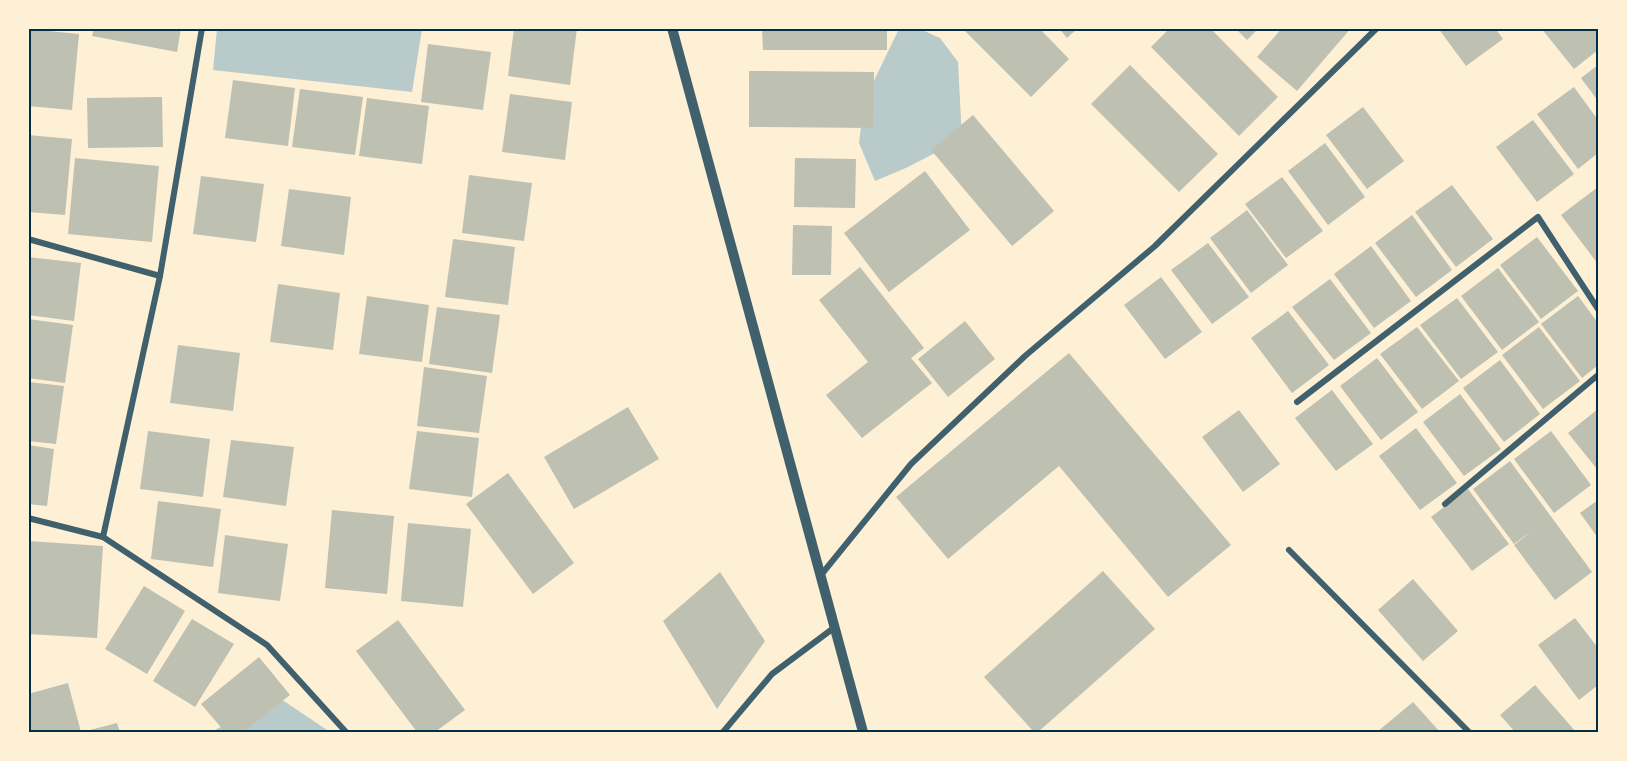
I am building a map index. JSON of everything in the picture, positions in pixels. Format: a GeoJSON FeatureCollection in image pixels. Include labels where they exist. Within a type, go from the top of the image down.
{"type":"FeatureCollection","features":[{"type":"Feature","properties":{"kind":"street"},"geometry":{"type":"LineString","coordinates":[[104,537],[159,276],[202,28]]}},
{"type":"Feature","properties":{"kind":"street"},"geometry":{"type":"LineString","coordinates":[[672,28],[863,732]]}},
{"type":"Feature","properties":{"kind":"street"},"geometry":{"type":"LineString","coordinates":[[821,575],[911,464],[1025,356],[1155,246],[1377,28]]}},
{"type":"Feature","properties":{"kind":"street"},"geometry":{"type":"LineString","coordinates":[[1297,402],[1538,216],[1599,309]]}},
{"type":"Feature","properties":{"kind":"street"},"geometry":{"type":"LineString","coordinates":[[28,239],[159,276]]}},
{"type":"Feature","properties":{"kind":"street"},"geometry":{"type":"LineString","coordinates":[[1445,504],[1599,375]]}},
{"type":"Feature","properties":{"kind":"street"},"geometry":{"type":"LineString","coordinates":[[28,518],[104,537],[267,645],[346,732]]}},
{"type":"Feature","properties":{"kind":"street"},"geometry":{"type":"LineString","coordinates":[[1289,550],[1469,732]]}},
{"type":"Feature","properties":{"kind":"street"},"geometry":{"type":"LineString","coordinates":[[723,732],[772,674],[836,626]]}},
{"type":"Feature","properties":{"kind":"shaded area"},"geometry":{"type":"Polygon","coordinates":[[[217,29],[422,29],[412,92],[213,70],[217,29]]]}},
{"type":"Feature","properties":{"kind":"shaded area"},"geometry":{"type":"Polygon","coordinates":[[[899,29],[920,29],[940,38],[958,62],[962,139],[875,181],[859,143],[864,101],[899,29]]]}},
{"type":"Feature","properties":{"kind":"shaded area"},"geometry":{"type":"Polygon","coordinates":[[[278,697],[328,732],[211,732],[278,697]]]}},
{"type":"Feature","properties":{"kind":"building"},"geometry":{"type":"Polygon","coordinates":[[[94,28],[181,28],[177,52],[92,36],[94,28]]]}},
{"type":"Feature","properties":{"kind":"building"},"geometry":{"type":"Polygon","coordinates":[[[514,28],[577,28],[570,85],[508,76],[514,28]]]}},
{"type":"Feature","properties":{"kind":"building"},"geometry":{"type":"Polygon","coordinates":[[[762,28],[887,28],[887,50],[763,50],[762,28]]]}},
{"type":"Feature","properties":{"kind":"building"},"geometry":{"type":"Polygon","coordinates":[[[962,28],[1039,28],[1069,59],[1031,97],[962,28]]]}},
{"type":"Feature","properties":{"kind":"building"},"geometry":{"type":"Polygon","coordinates":[[[1059,28],[1078,28],[1067,38],[1059,28]]]}},
{"type":"Feature","properties":{"kind":"building"},"geometry":{"type":"Polygon","coordinates":[[[1170,28],[1210,28],[1278,97],[1239,136],[1151,47],[1170,28]]]}},
{"type":"Feature","properties":{"kind":"building"},"geometry":{"type":"Polygon","coordinates":[[[1235,28],[1259,28],[1247,40],[1235,28]]]}},
{"type":"Feature","properties":{"kind":"building"},"geometry":{"type":"Polygon","coordinates":[[[1282,28],[1351,28],[1297,91],[1257,57],[1282,28]]]}},
{"type":"Feature","properties":{"kind":"building"},"geometry":{"type":"Polygon","coordinates":[[[1438,28],[1495,28],[1503,39],[1466,66],[1438,28]]]}},
{"type":"Feature","properties":{"kind":"building"},"geometry":{"type":"Polygon","coordinates":[[[1541,28],[1598,28],[1598,50],[1574,69],[1541,28]]]}},
{"type":"Feature","properties":{"kind":"building"},"geometry":{"type":"Polygon","coordinates":[[[28,29],[79,34],[72,110],[28,106],[28,29]]]}},
{"type":"Feature","properties":{"kind":"building"},"geometry":{"type":"Polygon","coordinates":[[[428,44],[491,52],[483,110],[421,102],[428,44]]]}},
{"type":"Feature","properties":{"kind":"building"},"geometry":{"type":"Polygon","coordinates":[[[1130,65],[1218,154],[1179,192],[1091,104],[1130,65]]]}},
{"type":"Feature","properties":{"kind":"building"},"geometry":{"type":"Polygon","coordinates":[[[1598,65],[1598,101],[1581,78],[1598,65]]]}},
{"type":"Feature","properties":{"kind":"building"},"geometry":{"type":"Polygon","coordinates":[[[749,71],[874,72],[873,128],[749,127],[749,71]]]}},
{"type":"Feature","properties":{"kind":"building"},"geometry":{"type":"Polygon","coordinates":[[[233,80],[295,88],[288,146],[225,138],[233,80]]]}},
{"type":"Feature","properties":{"kind":"building"},"geometry":{"type":"Polygon","coordinates":[[[1574,87],[1598,120],[1598,153],[1578,169],[1537,114],[1574,87]]]}},
{"type":"Feature","properties":{"kind":"building"},"geometry":{"type":"Polygon","coordinates":[[[300,89],[363,97],[355,155],[292,147],[300,89]]]}},
{"type":"Feature","properties":{"kind":"building"},"geometry":{"type":"Polygon","coordinates":[[[510,94],[572,102],[565,160],[502,152],[510,94]]]}},
{"type":"Feature","properties":{"kind":"building"},"geometry":{"type":"Polygon","coordinates":[[[162,97],[163,147],[88,148],[87,98],[162,97]]]}},
{"type":"Feature","properties":{"kind":"building"},"geometry":{"type":"Polygon","coordinates":[[[367,98],[429,106],[422,164],[359,156],[367,98]]]}},
{"type":"Feature","properties":{"kind":"building"},"geometry":{"type":"Polygon","coordinates":[[[1363,107],[1404,161],[1367,189],[1326,135],[1363,107]]]}},
{"type":"Feature","properties":{"kind":"building"},"geometry":{"type":"Polygon","coordinates":[[[973,115],[1054,211],[1012,246],[931,150],[973,115]]]}},
{"type":"Feature","properties":{"kind":"building"},"geometry":{"type":"Polygon","coordinates":[[[1533,120],[1574,174],[1537,202],[1496,147],[1533,120]]]}},
{"type":"Feature","properties":{"kind":"building"},"geometry":{"type":"Polygon","coordinates":[[[28,135],[72,139],[65,215],[28,212],[28,135]]]}},
{"type":"Feature","properties":{"kind":"building"},"geometry":{"type":"Polygon","coordinates":[[[1325,143],[1365,197],[1328,225],[1288,171],[1325,143]]]}},
{"type":"Feature","properties":{"kind":"building"},"geometry":{"type":"Polygon","coordinates":[[[75,158],[159,166],[152,242],[68,234],[75,158]]]}},
{"type":"Feature","properties":{"kind":"building"},"geometry":{"type":"Polygon","coordinates":[[[795,158],[856,159],[855,208],[794,207],[795,158]]]}},
{"type":"Feature","properties":{"kind":"building"},"geometry":{"type":"Polygon","coordinates":[[[925,171],[970,230],[889,292],[844,233],[925,171]]]}},
{"type":"Feature","properties":{"kind":"building"},"geometry":{"type":"Polygon","coordinates":[[[469,175],[532,183],[524,241],[462,233],[469,175]]]}},
{"type":"Feature","properties":{"kind":"building"},"geometry":{"type":"Polygon","coordinates":[[[201,176],[264,184],[256,242],[193,234],[201,176]]]}},
{"type":"Feature","properties":{"kind":"building"},"geometry":{"type":"Polygon","coordinates":[[[1282,177],[1323,231],[1286,258],[1245,204],[1282,177]]]}},
{"type":"Feature","properties":{"kind":"building"},"geometry":{"type":"Polygon","coordinates":[[[1452,185],[1493,239],[1456,267],[1415,212],[1452,185]]]}},
{"type":"Feature","properties":{"kind":"building"},"geometry":{"type":"Polygon","coordinates":[[[1598,187],[1598,264],[1561,215],[1598,187]]]}},
{"type":"Feature","properties":{"kind":"building"},"geometry":{"type":"Polygon","coordinates":[[[289,189],[351,197],[344,255],[281,246],[289,189]]]}},
{"type":"Feature","properties":{"kind":"building"},"geometry":{"type":"Polygon","coordinates":[[[1247,210],[1288,265],[1251,293],[1210,238],[1247,210]]]}},
{"type":"Feature","properties":{"kind":"building"},"geometry":{"type":"Polygon","coordinates":[[[1412,215],[1452,270],[1416,297],[1375,243],[1412,215]]]}},
{"type":"Feature","properties":{"kind":"building"},"geometry":{"type":"Polygon","coordinates":[[[793,225],[832,226],[831,275],[792,275],[793,225]]]}},
{"type":"Feature","properties":{"kind":"building"},"geometry":{"type":"Polygon","coordinates":[[[1537,237],[1578,291],[1541,319],[1500,265],[1537,237]]]}},
{"type":"Feature","properties":{"kind":"building"},"geometry":{"type":"Polygon","coordinates":[[[453,239],[515,247],[508,305],[445,297],[453,239]]]}},
{"type":"Feature","properties":{"kind":"building"},"geometry":{"type":"Polygon","coordinates":[[[1208,243],[1249,297],[1212,324],[1171,270],[1208,243]]]}},
{"type":"Feature","properties":{"kind":"building"},"geometry":{"type":"Polygon","coordinates":[[[1371,246],[1411,301],[1374,328],[1334,274],[1371,246]]]}},
{"type":"Feature","properties":{"kind":"building"},"geometry":{"type":"Polygon","coordinates":[[[28,257],[81,263],[74,321],[28,315],[28,257]]]}},
{"type":"Feature","properties":{"kind":"building"},"geometry":{"type":"Polygon","coordinates":[[[860,267],[924,348],[911,358],[932,383],[862,438],[826,395],[868,362],[819,300],[860,267]]]}},
{"type":"Feature","properties":{"kind":"building"},"geometry":{"type":"Polygon","coordinates":[[[1498,268],[1539,322],[1502,350],[1461,296],[1498,268]]]}},
{"type":"Feature","properties":{"kind":"building"},"geometry":{"type":"Polygon","coordinates":[[[1161,277],[1202,332],[1165,359],[1124,305],[1161,277]]]}},
{"type":"Feature","properties":{"kind":"building"},"geometry":{"type":"Polygon","coordinates":[[[1330,279],[1371,333],[1334,360],[1292,307],[1330,279]]]}},
{"type":"Feature","properties":{"kind":"building"},"geometry":{"type":"Polygon","coordinates":[[[278,284],[340,293],[333,350],[270,342],[278,284]]]}},
{"type":"Feature","properties":{"kind":"building"},"geometry":{"type":"Polygon","coordinates":[[[367,296],[429,305],[422,362],[359,354],[367,296]]]}},
{"type":"Feature","properties":{"kind":"building"},"geometry":{"type":"Polygon","coordinates":[[[1578,296],[1598,323],[1598,365],[1582,378],[1541,324],[1578,296]]]}},
{"type":"Feature","properties":{"kind":"building"},"geometry":{"type":"Polygon","coordinates":[[[1457,298],[1498,352],[1461,379],[1420,325],[1457,298]]]}},
{"type":"Feature","properties":{"kind":"building"},"geometry":{"type":"Polygon","coordinates":[[[437,307],[500,315],[492,373],[429,364],[437,307]]]}},
{"type":"Feature","properties":{"kind":"building"},"geometry":{"type":"Polygon","coordinates":[[[1288,311],[1329,365],[1292,393],[1251,338],[1288,311]]]}},
{"type":"Feature","properties":{"kind":"building"},"geometry":{"type":"Polygon","coordinates":[[[28,319],[73,325],[65,383],[28,378],[28,319]]]}},
{"type":"Feature","properties":{"kind":"building"},"geometry":{"type":"Polygon","coordinates":[[[965,321],[995,359],[948,397],[918,359],[965,321]]]}},
{"type":"Feature","properties":{"kind":"building"},"geometry":{"type":"Polygon","coordinates":[[[1417,327],[1459,381],[1422,409],[1380,354],[1417,327]]]}},
{"type":"Feature","properties":{"kind":"building"},"geometry":{"type":"Polygon","coordinates":[[[1539,327],[1580,381],[1543,409],[1502,355],[1539,327]]]}},
{"type":"Feature","properties":{"kind":"building"},"geometry":{"type":"Polygon","coordinates":[[[178,345],[240,353],[233,411],[170,403],[178,345]]]}},
{"type":"Feature","properties":{"kind":"building"},"geometry":{"type":"Polygon","coordinates":[[[1069,353],[1231,545],[1168,597],[1059,466],[948,559],[896,497],[1069,353]]]}},
{"type":"Feature","properties":{"kind":"building"},"geometry":{"type":"Polygon","coordinates":[[[1377,358],[1418,412],[1381,440],[1340,386],[1377,358]]]}},
{"type":"Feature","properties":{"kind":"building"},"geometry":{"type":"Polygon","coordinates":[[[1500,360],[1540,414],[1504,442],[1463,388],[1500,360]]]}},
{"type":"Feature","properties":{"kind":"building"},"geometry":{"type":"Polygon","coordinates":[[[424,367],[487,376],[479,433],[417,426],[424,367]]]}},
{"type":"Feature","properties":{"kind":"building"},"geometry":{"type":"Polygon","coordinates":[[[28,382],[64,386],[56,444],[28,441],[28,382]]]}},
{"type":"Feature","properties":{"kind":"building"},"geometry":{"type":"Polygon","coordinates":[[[1332,390],[1373,444],[1336,471],[1295,418],[1332,390]]]}},
{"type":"Feature","properties":{"kind":"building"},"geometry":{"type":"Polygon","coordinates":[[[1460,394],[1501,449],[1464,476],[1423,422],[1460,394]]]}},
{"type":"Feature","properties":{"kind":"building"},"geometry":{"type":"Polygon","coordinates":[[[628,407],[659,459],[574,509],[544,457],[628,407]]]}},
{"type":"Feature","properties":{"kind":"building"},"geometry":{"type":"Polygon","coordinates":[[[1598,409],[1598,468],[1597,469],[1568,433],[1598,409]]]}},
{"type":"Feature","properties":{"kind":"building"},"geometry":{"type":"Polygon","coordinates":[[[1239,410],[1280,464],[1243,492],[1202,437],[1239,410]]]}},
{"type":"Feature","properties":{"kind":"building"},"geometry":{"type":"Polygon","coordinates":[[[1416,428],[1457,483],[1420,510],[1379,456],[1416,428]]]}},
{"type":"Feature","properties":{"kind":"building"},"geometry":{"type":"Polygon","coordinates":[[[148,431],[210,439],[203,497],[140,489],[148,431]]]}},
{"type":"Feature","properties":{"kind":"building"},"geometry":{"type":"Polygon","coordinates":[[[417,431],[479,438],[472,497],[409,489],[417,431]]]}},
{"type":"Feature","properties":{"kind":"building"},"geometry":{"type":"Polygon","coordinates":[[[1551,431],[1591,485],[1554,513],[1514,459],[1551,431]]]}},
{"type":"Feature","properties":{"kind":"building"},"geometry":{"type":"Polygon","coordinates":[[[231,440],[294,447],[286,506],[223,497],[231,440]]]}},
{"type":"Feature","properties":{"kind":"building"},"geometry":{"type":"Polygon","coordinates":[[[28,445],[54,449],[47,506],[28,504],[28,445]]]}},
{"type":"Feature","properties":{"kind":"building"},"geometry":{"type":"Polygon","coordinates":[[[1510,461],[1592,572],[1555,600],[1514,545],[1532,531],[1514,544],[1473,489],[1510,461]]]}},
{"type":"Feature","properties":{"kind":"building"},"geometry":{"type":"Polygon","coordinates":[[[508,473],[574,563],[533,594],[466,504],[508,473]]]}},
{"type":"Feature","properties":{"kind":"building"},"geometry":{"type":"Polygon","coordinates":[[[1468,489],[1509,544],[1472,571],[1431,517],[1468,489]]]}},
{"type":"Feature","properties":{"kind":"building"},"geometry":{"type":"Polygon","coordinates":[[[1598,500],[1598,538],[1580,513],[1598,500]]]}},
{"type":"Feature","properties":{"kind":"building"},"geometry":{"type":"Polygon","coordinates":[[[158,501],[221,509],[213,567],[151,559],[158,501]]]}},
{"type":"Feature","properties":{"kind":"building"},"geometry":{"type":"Polygon","coordinates":[[[332,510],[394,516],[387,594],[325,588],[332,510]]]}},
{"type":"Feature","properties":{"kind":"building"},"geometry":{"type":"Polygon","coordinates":[[[408,523],[471,529],[463,607],[401,601],[408,523]]]}},
{"type":"Feature","properties":{"kind":"building"},"geometry":{"type":"Polygon","coordinates":[[[225,535],[288,544],[280,601],[218,593],[225,535]]]}},
{"type":"Feature","properties":{"kind":"building"},"geometry":{"type":"Polygon","coordinates":[[[28,541],[103,546],[97,638],[28,634],[28,541]]]}},
{"type":"Feature","properties":{"kind":"building"},"geometry":{"type":"Polygon","coordinates":[[[1103,571],[1155,629],[1038,732],[1034,732],[984,677],[1103,571]]]}},
{"type":"Feature","properties":{"kind":"building"},"geometry":{"type":"Polygon","coordinates":[[[720,572],[765,641],[717,709],[663,621],[720,572]]]}},
{"type":"Feature","properties":{"kind":"building"},"geometry":{"type":"Polygon","coordinates":[[[1413,579],[1458,631],[1423,661],[1378,610],[1413,579]]]}},
{"type":"Feature","properties":{"kind":"building"},"geometry":{"type":"Polygon","coordinates":[[[144,586],[185,611],[147,674],[105,649],[144,586]]]}},
{"type":"Feature","properties":{"kind":"building"},"geometry":{"type":"Polygon","coordinates":[[[1575,618],[1598,648],[1598,685],[1579,700],[1538,645],[1575,618]]]}},
{"type":"Feature","properties":{"kind":"building"},"geometry":{"type":"Polygon","coordinates":[[[192,619],[234,644],[195,707],[153,681],[192,619]]]}},
{"type":"Feature","properties":{"kind":"building"},"geometry":{"type":"Polygon","coordinates":[[[398,620],[465,710],[435,732],[417,732],[356,651],[398,620]]]}},
{"type":"Feature","properties":{"kind":"building"},"geometry":{"type":"Polygon","coordinates":[[[259,657],[290,695],[243,732],[225,732],[201,704],[259,657]]]}},
{"type":"Feature","properties":{"kind":"building"},"geometry":{"type":"Polygon","coordinates":[[[68,683],[81,732],[31,732],[28,724],[28,694],[68,683]]]}},
{"type":"Feature","properties":{"kind":"building"},"geometry":{"type":"Polygon","coordinates":[[[1535,685],[1576,732],[1515,732],[1500,715],[1535,685]]]}},
{"type":"Feature","properties":{"kind":"building"},"geometry":{"type":"Polygon","coordinates":[[[1413,702],[1440,732],[1377,732],[1413,702]]]}},
{"type":"Feature","properties":{"kind":"building"},"geometry":{"type":"Polygon","coordinates":[[[117,723],[120,732],[82,732],[117,723]]]}}]}
